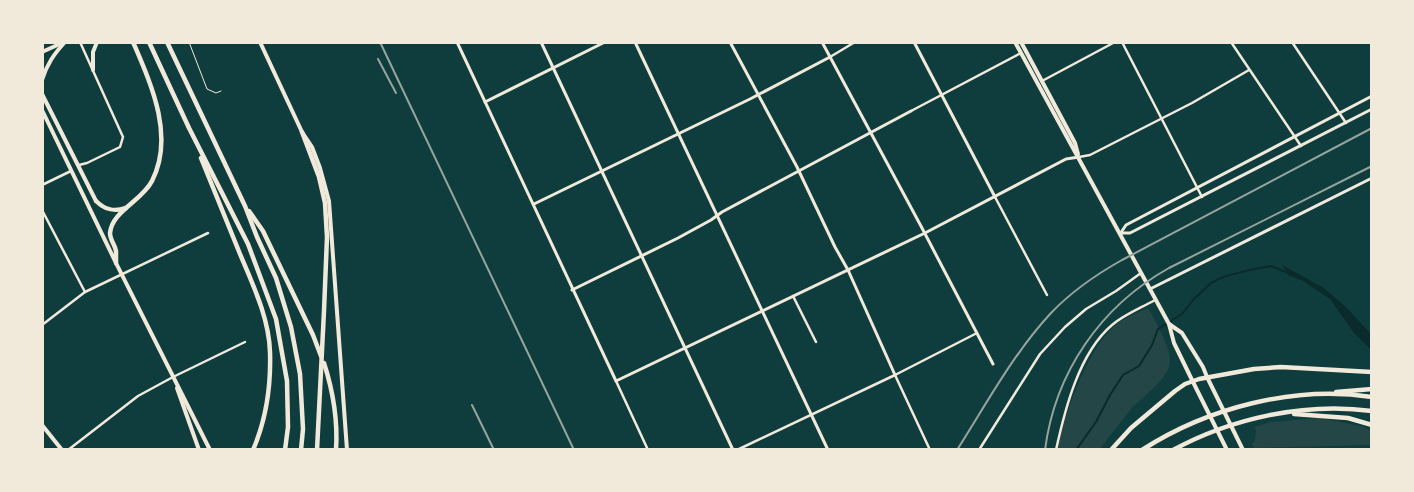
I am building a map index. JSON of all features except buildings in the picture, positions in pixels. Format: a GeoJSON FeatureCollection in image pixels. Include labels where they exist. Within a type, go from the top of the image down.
{"type":"FeatureCollection","features":[{"type":"Feature","properties":{"kind":"highway"},"geometry":{"type":"LineString","coordinates":[[116,263],[116,251],[110,237],[114,219],[143,195],[152,181],[159,159],[161,131],[158,109],[147,74],[133,42]]}},
{"type":"Feature","properties":{"kind":"highway"},"geometry":{"type":"LineString","coordinates":[[149,42],[189,128],[248,244],[276,319],[287,381],[288,427],[285,450]]}},
{"type":"Feature","properties":{"kind":"highway"},"geometry":{"type":"LineString","coordinates":[[167,42],[245,206],[276,278],[291,327],[300,374],[303,429],[301,450]]}},
{"type":"Feature","properties":{"kind":"highway"},"geometry":{"type":"LineString","coordinates":[[189,128],[254,288],[266,326],[270,351],[269,383],[265,410],[253,450]]}},
{"type":"Feature","properties":{"kind":"highway"},"geometry":{"type":"LineString","coordinates":[[302,132],[319,177],[325,203],[326,246],[317,448]]}},
{"type":"Feature","properties":{"kind":"highway"},"geometry":{"type":"LineString","coordinates":[[96,201],[102,207],[112,210],[119,210],[130,206]]}},
{"type":"Feature","properties":{"kind":"highway"},"geometry":{"type":"LineString","coordinates":[[245,206],[263,230],[313,336],[329,380],[333,399],[336,420],[336,450]]}},
{"type":"Feature","properties":{"kind":"highway"},"geometry":{"type":"LineString","coordinates":[[1111,450],[1131,428],[1175,391],[1185,384],[1207,377],[1254,369],[1281,367],[1372,372]]}},
{"type":"Feature","properties":{"kind":"highway"},"geometry":{"type":"LineString","coordinates":[[1142,450],[1195,422],[1240,406],[1308,395],[1372,389]]}},
{"type":"Feature","properties":{"kind":"highway"},"geometry":{"type":"LineString","coordinates":[[1308,395],[1332,394],[1372,397]]}},
{"type":"Feature","properties":{"kind":"highway"},"geometry":{"type":"LineString","coordinates":[[1173,450],[1202,436],[1248,421],[1283,414],[1311,409],[1334,408],[1372,411]]}},
{"type":"Feature","properties":{"kind":"highway"},"geometry":{"type":"LineString","coordinates":[[1283,414],[1310,414],[1348,418],[1372,425]]}},
{"type":"Feature","properties":{"kind":"main road"},"geometry":{"type":"LineString","coordinates":[[42,52],[65,42]]}},
{"type":"Feature","properties":{"kind":"main road"},"geometry":{"type":"LineString","coordinates":[[42,80],[46,67],[65,42]]}},
{"type":"Feature","properties":{"kind":"main road"},"geometry":{"type":"LineString","coordinates":[[93,70],[93,52],[97,42]]}},
{"type":"Feature","properties":{"kind":"main road"},"geometry":{"type":"LineString","coordinates":[[260,42],[302,132],[312,147],[329,201],[347,450]]}},
{"type":"Feature","properties":{"kind":"main road"},"geometry":{"type":"LineString","coordinates":[[1015,42],[1169,324],[1174,343],[1227,450]]}},
{"type":"Feature","properties":{"kind":"main road"},"geometry":{"type":"LineString","coordinates":[[1021,42],[1075,143],[1079,157]]}},
{"type":"Feature","properties":{"kind":"main road"},"geometry":{"type":"LineString","coordinates":[[1021,53],[1026,50]]}},
{"type":"Feature","properties":{"kind":"main road"},"geometry":{"type":"LineString","coordinates":[[42,94],[96,201]]}},
{"type":"Feature","properties":{"kind":"main road"},"geometry":{"type":"LineString","coordinates":[[42,110],[210,450]]}},
{"type":"Feature","properties":{"kind":"main road"},"geometry":{"type":"LineString","coordinates":[[1169,324],[1182,333],[1185,338],[1207,377],[1243,450]]}},
{"type":"Feature","properties":{"kind":"main road"},"geometry":{"type":"LineString","coordinates":[[176,383],[199,450]]}},
{"type":"Feature","properties":{"kind":"main road"},"geometry":{"type":"LineString","coordinates":[[42,425],[62,450]]}},
{"type":"Feature","properties":{"kind":"street"},"geometry":{"type":"LineString","coordinates":[[77,165],[87,163],[120,147],[123,142],[120,129],[80,42]]}},
{"type":"Feature","properties":{"kind":"street"},"geometry":{"type":"LineString","coordinates":[[457,42],[648,450]]}},
{"type":"Feature","properties":{"kind":"street"},"geometry":{"type":"LineString","coordinates":[[542,42],[641,257],[735,450],[894,375],[977,333]]}},
{"type":"Feature","properties":{"kind":"street"},"geometry":{"type":"LineString","coordinates":[[485,102],[605,42]]}},
{"type":"Feature","properties":{"kind":"street"},"geometry":{"type":"LineString","coordinates":[[635,42],[828,450]]}},
{"type":"Feature","properties":{"kind":"street"},"geometry":{"type":"LineString","coordinates":[[730,42],[799,172],[848,270],[894,375],[930,450]]}},
{"type":"Feature","properties":{"kind":"street"},"geometry":{"type":"LineString","coordinates":[[822,42],[994,364]]}},
{"type":"Feature","properties":{"kind":"street"},"geometry":{"type":"LineString","coordinates":[[534,204],[759,95],[855,42]]}},
{"type":"Feature","properties":{"kind":"street"},"geometry":{"type":"LineString","coordinates":[[914,42],[1047,295]]}},
{"type":"Feature","properties":{"kind":"street"},"geometry":{"type":"LineString","coordinates":[[1042,81],[1116,42]]}},
{"type":"Feature","properties":{"kind":"street"},"geometry":{"type":"LineString","coordinates":[[1122,42],[1202,197]]}},
{"type":"Feature","properties":{"kind":"street"},"geometry":{"type":"LineString","coordinates":[[1231,42],[1301,146]]}},
{"type":"Feature","properties":{"kind":"street"},"geometry":{"type":"LineString","coordinates":[[1292,42],[1346,123]]}},
{"type":"Feature","properties":{"kind":"street"},"geometry":{"type":"LineString","coordinates":[[572,290],[641,257],[1021,53]]}},
{"type":"Feature","properties":{"kind":"street"},"geometry":{"type":"LineString","coordinates":[[616,381],[925,233],[1066,159],[1090,155],[1249,70]]}},
{"type":"Feature","properties":{"kind":"street"},"geometry":{"type":"LineString","coordinates":[[1120,234],[1126,225],[1372,96]]}},
{"type":"Feature","properties":{"kind":"street"},"geometry":{"type":"LineString","coordinates":[[1120,234],[1130,233],[1372,109]]}},
{"type":"Feature","properties":{"kind":"street"},"geometry":{"type":"LineString","coordinates":[[42,185],[72,171]]}},
{"type":"Feature","properties":{"kind":"street"},"geometry":{"type":"LineString","coordinates":[[1150,290],[1372,178]]}},
{"type":"Feature","properties":{"kind":"street"},"geometry":{"type":"LineString","coordinates":[[42,210],[85,292]]}},
{"type":"Feature","properties":{"kind":"street"},"geometry":{"type":"LineString","coordinates":[[42,325],[85,292],[208,233]]}},
{"type":"Feature","properties":{"kind":"street"},"geometry":{"type":"LineString","coordinates":[[979,450],[1040,354],[1065,327],[1086,309],[1142,273]]}},
{"type":"Feature","properties":{"kind":"street"},"geometry":{"type":"LineString","coordinates":[[793,296],[816,342]]}},
{"type":"Feature","properties":{"kind":"street"},"geometry":{"type":"LineString","coordinates":[[1056,450],[1066,406],[1087,358],[1112,326],[1130,312],[1156,300]]}},
{"type":"Feature","properties":{"kind":"street"},"geometry":{"type":"LineString","coordinates":[[68,450],[138,396],[245,342]]}},
{"type":"Feature","properties":{"kind":"lane"},"geometry":{"type":"LineString","coordinates":[[189,42],[207,89],[216,93],[221,92]]}},
{"type":"Feature","properties":{"kind":"shaded area"},"geometry":{"type":"Polygon","coordinates":[[[1282,265],[1324,288],[1347,308],[1371,334],[1371,350],[1354,333],[1330,299],[1303,281],[1288,275],[1282,265]]]}},
{"type":"Feature","properties":{"kind":"shaded area"},"geometry":{"type":"Polygon","coordinates":[[[1148,308],[1155,319],[1169,352],[1169,365],[1166,372],[1155,386],[1131,409],[1100,449],[1058,449],[1072,400],[1097,347],[1117,324],[1148,308]]]}},
{"type":"Feature","properties":{"kind":"shaded area"},"geometry":{"type":"Polygon","coordinates":[[[1320,418],[1364,427],[1371,431],[1371,445],[1254,448],[1251,443],[1254,443],[1255,427],[1270,422],[1320,418]]]}},
{"type":"Feature","properties":{"kind":"waterway"},"geometry":{"type":"LineString","coordinates":[[1076,450],[1096,422],[1123,375],[1139,366],[1152,345],[1158,329],[1182,314],[1211,283],[1223,277],[1271,266],[1288,273]]}},
{"type":"Feature","properties":{"kind":"railway"},"geometry":{"type":"LineString","coordinates":[[380,42],[574,450]]}},
{"type":"Feature","properties":{"kind":"railway"},"geometry":{"type":"LineString","coordinates":[[378,59],[396,93]]}},
{"type":"Feature","properties":{"kind":"railway"},"geometry":{"type":"LineString","coordinates":[[957,450],[1024,345],[1059,305],[1094,277],[1122,260],[1372,128]]}},
{"type":"Feature","properties":{"kind":"railway"},"geometry":{"type":"LineString","coordinates":[[1045,450],[1050,421],[1059,394],[1071,368],[1085,344],[1122,302],[1169,268],[1372,166]]}},
{"type":"Feature","properties":{"kind":"railway"},"geometry":{"type":"LineString","coordinates":[[472,405],[494,450]]}}]}
